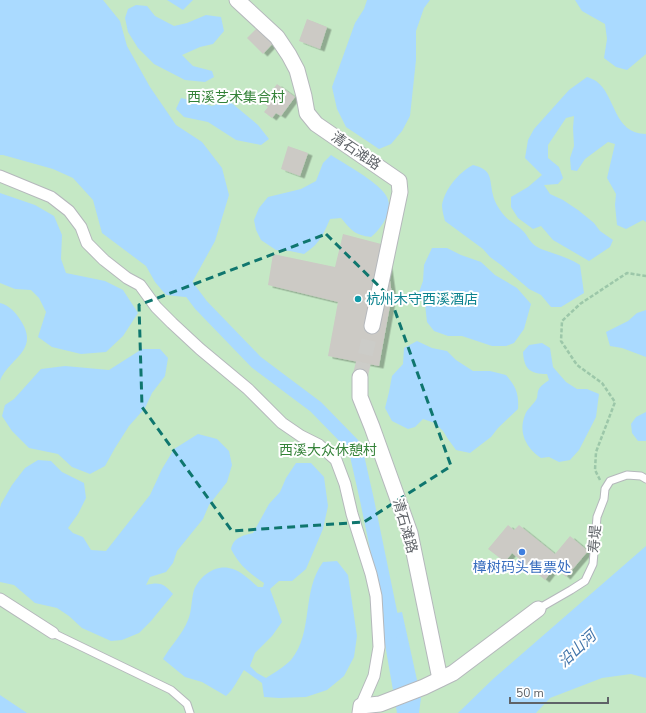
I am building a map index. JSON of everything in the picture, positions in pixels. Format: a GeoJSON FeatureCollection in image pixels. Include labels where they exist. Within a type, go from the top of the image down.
{"type":"FeatureCollection","features":[{"type":"Feature","properties":{"kind":"street","name":"清石滩路"},"geometry":{"type":"LineString","coordinates":[[237,0],[277,37],[289,55],[297,70],[307,113],[316,124],[399,181],[400,192],[372,326]]}},
{"type":"Feature","properties":{"kind":"street"},"geometry":{"type":"LineString","coordinates":[[0,176],[51,197],[69,211],[81,227],[87,243],[104,260],[127,278],[140,285],[156,307],[172,323],[200,349],[248,389],[282,424],[319,445],[336,460],[345,484],[352,514],[371,574],[376,596],[379,647],[374,676],[361,709]]}},
{"type":"Feature","properties":{"kind":"street","name":"清石滩路"},"geometry":{"type":"LineString","coordinates":[[360,378],[360,397],[410,533],[440,679]]}},
{"type":"Feature","properties":{"kind":"street"},"geometry":{"type":"LineString","coordinates":[[0,599],[53,633]]}},
{"type":"Feature","properties":{"kind":"street"},"geometry":{"type":"LineString","coordinates":[[361,709],[380,704],[424,687],[453,673],[538,609]]}},
{"type":"Feature","properties":{"kind":"lane"},"geometry":{"type":"LineString","coordinates":[[605,488],[610,481],[627,475],[641,476],[646,479]]}},
{"type":"Feature","properties":{"kind":"lane","name":"寿堤"},"geometry":{"type":"LineString","coordinates":[[538,609],[584,581],[593,564],[597,517],[604,499],[605,488]]}},
{"type":"Feature","properties":{"kind":"lane"},"geometry":{"type":"LineString","coordinates":[[53,633],[171,690],[187,704],[190,713]]}},
{"type":"Feature","properties":{"kind":"path"},"geometry":{"type":"LineString","coordinates":[[605,488],[595,470],[596,452],[615,402],[602,383],[577,365],[560,341],[562,321],[580,304],[627,273],[646,276]]}},
{"type":"Feature","properties":{"kind":"highlighted area"},"geometry":{"type":"Polygon","coordinates":[[[326,234],[390,297],[451,466],[364,522],[232,531],[142,407],[139,305],[326,234]]]}},
{"type":"Feature","properties":{"kind":"green space","name":"西溪大众休憩村"},"geometry":{"type":"Polygon","coordinates":[[[0,0],[646,0],[646,713],[0,713],[0,0]]]}},
{"type":"Feature","properties":{"kind":"water"},"geometry":{"type":"Polygon","coordinates":[[[0,0],[103,0],[120,21],[127,46],[150,87],[176,125],[202,142],[222,168],[229,195],[215,241],[189,288],[194,295],[185,297],[166,295],[155,282],[146,266],[102,233],[93,200],[73,178],[53,169],[0,155],[0,0]]]}},
{"type":"Feature","properties":{"kind":"water"},"geometry":{"type":"Polygon","coordinates":[[[167,0],[193,0],[183,10],[167,0]]]}},
{"type":"Feature","properties":{"kind":"water"},"geometry":{"type":"Polygon","coordinates":[[[367,0],[430,0],[424,8],[416,31],[416,60],[410,116],[402,131],[391,144],[379,149],[346,127],[337,109],[332,87],[355,23],[364,9],[367,0]]]}},
{"type":"Feature","properties":{"kind":"water"},"geometry":{"type":"Polygon","coordinates":[[[575,0],[646,0],[646,54],[627,70],[616,67],[604,58],[607,39],[605,24],[582,11],[575,0]]]}},
{"type":"Feature","properties":{"kind":"water"},"geometry":{"type":"Polygon","coordinates":[[[136,5],[147,6],[155,16],[174,26],[187,23],[206,15],[221,17],[224,31],[213,44],[200,47],[182,55],[193,66],[212,71],[214,77],[205,82],[185,80],[154,64],[138,48],[128,32],[125,18],[128,9],[136,5]]]}},
{"type":"Feature","properties":{"kind":"water"},"geometry":{"type":"Polygon","coordinates":[[[587,77],[593,79],[603,87],[616,113],[627,128],[635,132],[646,134],[646,222],[643,220],[626,229],[617,225],[615,205],[616,194],[607,178],[615,144],[608,142],[585,159],[577,171],[571,170],[570,158],[574,146],[574,116],[566,118],[548,145],[548,158],[559,167],[563,178],[558,184],[544,185],[550,194],[563,200],[578,210],[594,223],[600,231],[613,240],[610,247],[589,261],[553,240],[541,226],[533,229],[518,218],[511,207],[511,197],[528,187],[542,175],[525,158],[528,140],[534,129],[569,90],[587,77]]]}},
{"type":"Feature","properties":{"kind":"water"},"geometry":{"type":"Polygon","coordinates":[[[181,98],[212,106],[228,100],[258,125],[269,139],[261,145],[236,140],[208,122],[184,117],[176,109],[181,98]]]}},
{"type":"Feature","properties":{"kind":"water"},"geometry":{"type":"Polygon","coordinates":[[[331,155],[374,183],[388,199],[389,205],[386,217],[375,233],[371,237],[354,232],[341,218],[330,219],[320,239],[304,254],[276,250],[261,240],[256,230],[254,220],[259,208],[268,197],[301,189],[316,181],[323,163],[331,155]]]}},
{"type":"Feature","properties":{"kind":"water"},"geometry":{"type":"Polygon","coordinates":[[[473,165],[484,169],[487,172],[498,207],[510,221],[524,232],[532,243],[541,249],[580,265],[584,293],[561,307],[551,307],[541,295],[529,289],[490,257],[483,249],[445,221],[442,205],[449,187],[462,172],[473,165]]]}},
{"type":"Feature","properties":{"kind":"water"},"geometry":{"type":"Polygon","coordinates":[[[0,193],[35,205],[54,216],[62,235],[61,259],[66,273],[105,281],[123,290],[138,313],[123,336],[106,352],[81,354],[52,347],[38,337],[46,312],[39,298],[31,290],[15,289],[0,283],[0,193]]]}},
{"type":"Feature","properties":{"kind":"water"},"geometry":{"type":"Polygon","coordinates":[[[432,248],[447,248],[481,262],[495,275],[517,288],[531,304],[524,329],[514,343],[506,346],[492,346],[462,336],[448,336],[434,331],[427,322],[425,304],[418,295],[423,281],[424,265],[432,248]]]}},
{"type":"Feature","properties":{"kind":"water"},"geometry":{"type":"Polygon","coordinates":[[[0,303],[9,307],[15,312],[26,331],[27,340],[21,354],[4,373],[0,381],[0,303]]]}},
{"type":"Feature","properties":{"kind":"water"},"geometry":{"type":"Polygon","coordinates":[[[646,310],[646,357],[622,348],[610,346],[606,332],[628,321],[637,313],[646,310]]]}},
{"type":"Feature","properties":{"kind":"water"},"geometry":{"type":"Polygon","coordinates":[[[417,341],[432,348],[447,351],[456,360],[473,371],[490,371],[506,375],[514,387],[518,399],[518,409],[498,428],[491,437],[470,453],[456,450],[443,431],[435,423],[423,419],[415,427],[408,429],[392,421],[385,408],[392,376],[403,364],[404,348],[417,341]]]}},
{"type":"Feature","properties":{"kind":"water"},"geometry":{"type":"Polygon","coordinates":[[[542,343],[550,348],[553,367],[566,382],[577,389],[587,389],[599,394],[596,417],[579,450],[570,460],[559,462],[549,457],[541,458],[531,449],[523,433],[522,427],[526,413],[536,400],[540,388],[549,380],[547,374],[532,372],[529,369],[525,363],[523,352],[529,345],[542,343]]]}},
{"type":"Feature","properties":{"kind":"water"},"geometry":{"type":"Polygon","coordinates":[[[142,349],[160,349],[168,358],[165,376],[152,393],[145,408],[129,426],[105,466],[90,474],[72,467],[58,454],[29,448],[12,431],[2,416],[5,405],[14,399],[41,369],[65,366],[109,370],[142,349]]]}},
{"type":"Feature","properties":{"kind":"water"},"geometry":{"type":"Polygon","coordinates":[[[646,412],[646,441],[638,441],[632,433],[631,424],[636,417],[646,412]]]}},
{"type":"Feature","properties":{"kind":"water"},"geometry":{"type":"Polygon","coordinates":[[[198,434],[217,439],[229,451],[232,465],[227,482],[209,505],[203,519],[177,551],[173,563],[166,572],[150,577],[146,585],[161,584],[173,594],[139,633],[122,640],[111,641],[82,628],[69,616],[57,608],[35,603],[14,585],[0,582],[0,508],[12,485],[25,468],[38,460],[51,461],[62,472],[84,483],[86,498],[78,514],[68,528],[73,533],[83,537],[91,550],[106,551],[150,495],[162,469],[174,449],[198,434]]]}},
{"type":"Feature","properties":{"kind":"water"},"geometry":{"type":"Polygon","coordinates":[[[296,463],[311,463],[324,477],[328,506],[323,529],[306,569],[292,581],[279,581],[270,589],[282,622],[272,636],[255,653],[250,666],[257,673],[266,678],[291,660],[303,637],[312,586],[316,574],[323,562],[337,561],[348,575],[357,636],[354,657],[344,676],[327,690],[306,697],[264,697],[262,683],[244,670],[234,687],[226,696],[202,682],[185,677],[163,659],[186,625],[190,613],[194,590],[205,575],[215,569],[233,569],[240,572],[258,587],[263,587],[264,583],[245,568],[238,560],[231,549],[232,545],[236,539],[253,533],[269,504],[280,492],[286,478],[296,463]]]}},
{"type":"Feature","properties":{"kind":"water","name":"沿山河"},"geometry":{"type":"Polygon","coordinates":[[[646,546],[646,678],[631,674],[602,678],[550,698],[536,713],[458,713],[493,679],[646,546]]]}},
{"type":"Feature","properties":{"kind":"water"},"geometry":{"type":"Polygon","coordinates":[[[402,612],[421,698],[419,713],[397,713],[380,616],[402,612]]]}},
{"type":"Feature","properties":{"kind":"water"},"geometry":{"type":"Polygon","coordinates":[[[0,695],[27,713],[0,713],[0,695]]]}},
{"type":"Feature","properties":{"kind":"building"},"geometry":{"type":"Polygon","coordinates":[[[307,19],[327,27],[320,49],[299,41],[307,19]]]}},
{"type":"Feature","properties":{"kind":"building"},"geometry":{"type":"Polygon","coordinates":[[[259,26],[275,41],[263,54],[247,38],[259,26]]]}},
{"type":"Feature","properties":{"kind":"building"},"geometry":{"type":"Polygon","coordinates":[[[277,84],[295,97],[281,116],[276,113],[272,118],[264,112],[268,107],[263,103],[277,84]]]}},
{"type":"Feature","properties":{"kind":"building"},"geometry":{"type":"Polygon","coordinates":[[[288,146],[308,153],[300,176],[281,169],[288,146]]]}},
{"type":"Feature","properties":{"kind":"building","name":"杭州木守西溪酒店"},"geometry":{"type":"Polygon","coordinates":[[[343,234],[385,245],[392,295],[379,366],[328,356],[338,302],[268,285],[273,254],[335,267],[343,234]]]}},
{"type":"Feature","properties":{"kind":"building","name":"樟树码头售票处"},"geometry":{"type":"Polygon","coordinates":[[[508,525],[514,530],[519,525],[555,554],[570,536],[588,551],[566,577],[555,567],[545,580],[512,553],[505,562],[488,549],[508,525]]]}},
{"type":"Feature","properties":{"kind":"waterway"},"geometry":{"type":"LineString","coordinates":[[180,277],[201,305],[256,362],[316,407],[355,447],[394,631]]}},
{"type":"Feature","properties":{"kind":"tunnel"},"geometry":{"type":"LineString","coordinates":[[360,377],[372,326]]}},
{"type":"Feature","properties":{"kind":"place","name":"杭州木守西溪酒店"},"geometry":{"type":"Point","coordinates":[358,299]}},
{"type":"Feature","properties":{"kind":"place","name":"樟树码头售票处"},"geometry":{"type":"Point","coordinates":[522,552]}},
{"type":"Feature","properties":{"kind":"park label","name":"西溪艺术集合村"},"geometry":{"type":"Point","coordinates":[236,97]}}]}
